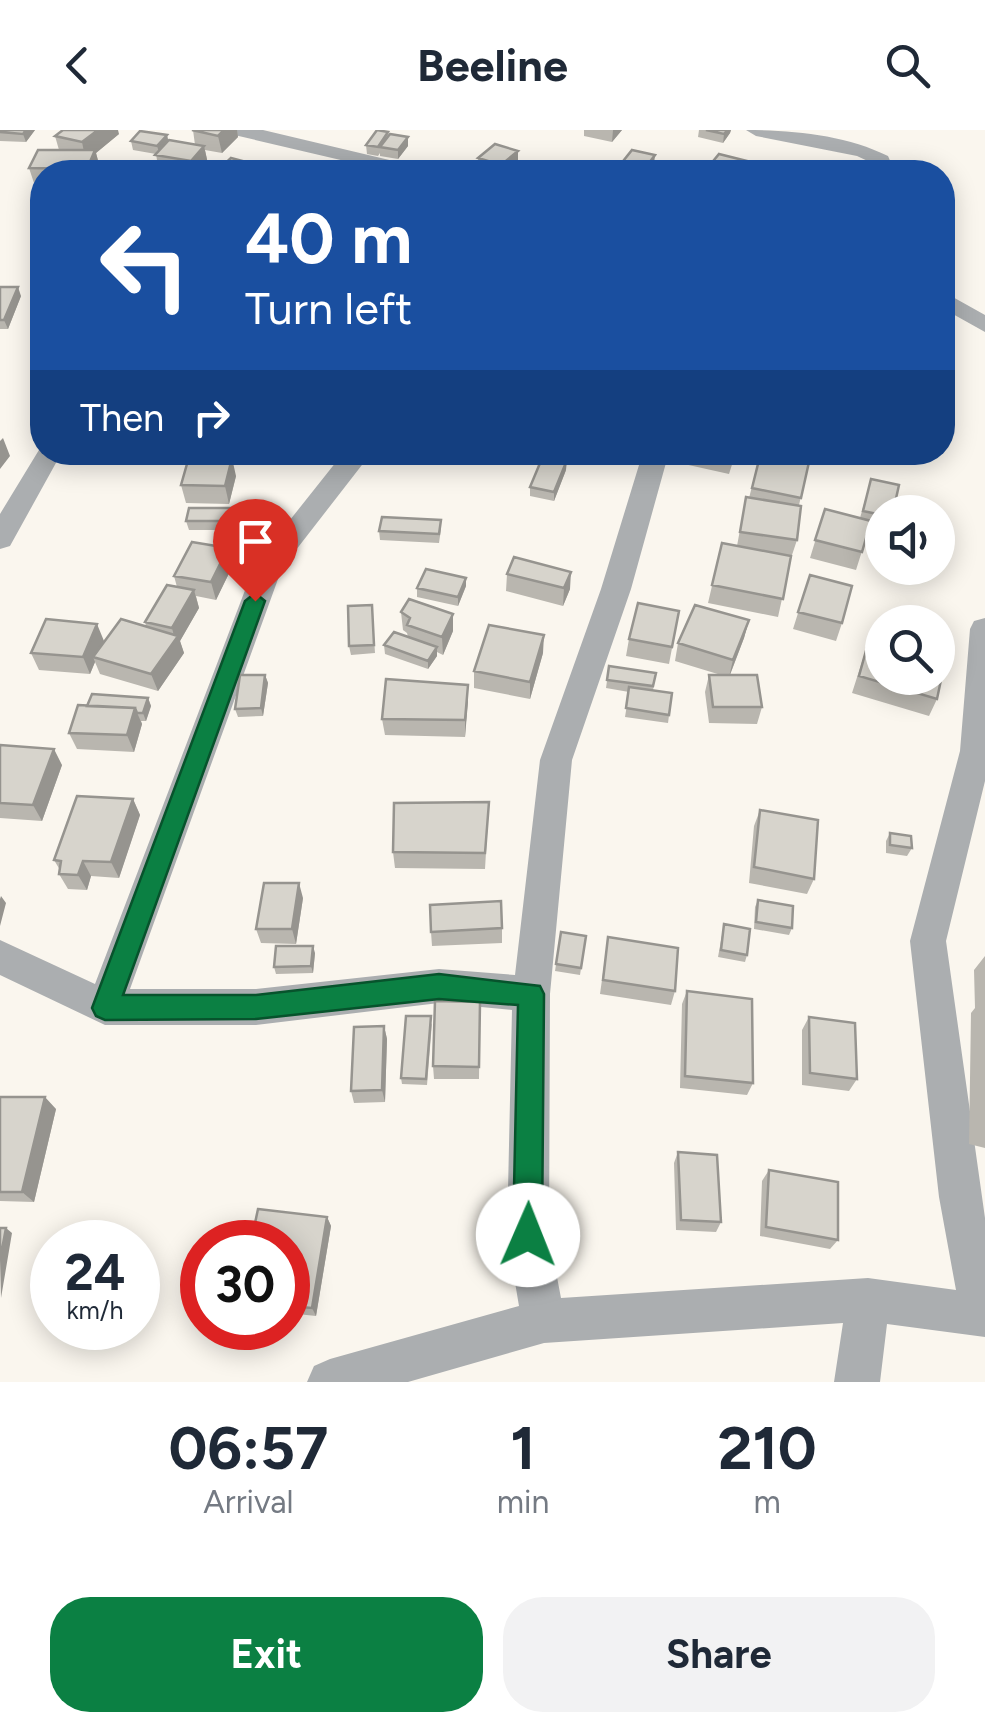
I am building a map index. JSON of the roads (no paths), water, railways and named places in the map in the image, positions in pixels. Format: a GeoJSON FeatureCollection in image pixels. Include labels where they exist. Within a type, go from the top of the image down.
{"type":"FeatureCollection","features":[{"type":"Feature","properties":{"kind":"street"},"geometry":{"type":"LineString","coordinates":[[237,130],[366,160]]}},
{"type":"Feature","properties":{"kind":"street"},"geometry":{"type":"LineString","coordinates":[[756,130],[863,151],[881,160]]}},
{"type":"Feature","properties":{"kind":"street"},"geometry":{"type":"LineString","coordinates":[[303,160],[316,148]]}},
{"type":"Feature","properties":{"kind":"street"},"geometry":{"type":"LineString","coordinates":[[955,306],[985,325]]}},
{"type":"Feature","properties":{"kind":"street"},"geometry":{"type":"LineString","coordinates":[[0,539],[42,465]]}},
{"type":"Feature","properties":{"kind":"street"},"geometry":{"type":"LineString","coordinates":[[105,1008],[268,564],[348,465]]}},
{"type":"Feature","properties":{"kind":"street"},"geometry":{"type":"LineString","coordinates":[[544,1321],[528,1235],[531,994],[556,760],[616,588],[652,465]]}},
{"type":"Feature","properties":{"kind":"street"},"geometry":{"type":"LineString","coordinates":[[330,1382],[544,1321],[868,1300],[984,1315],[960,1197],[928,941],[980,752],[985,629]]}},
{"type":"Feature","properties":{"kind":"street"},"geometry":{"type":"LineString","coordinates":[[0,957],[105,1008],[256,1007],[439,986],[531,994]]}},
{"type":"Feature","properties":{"kind":"street"},"geometry":{"type":"LineString","coordinates":[[856,1382],[868,1300]]}}]}
